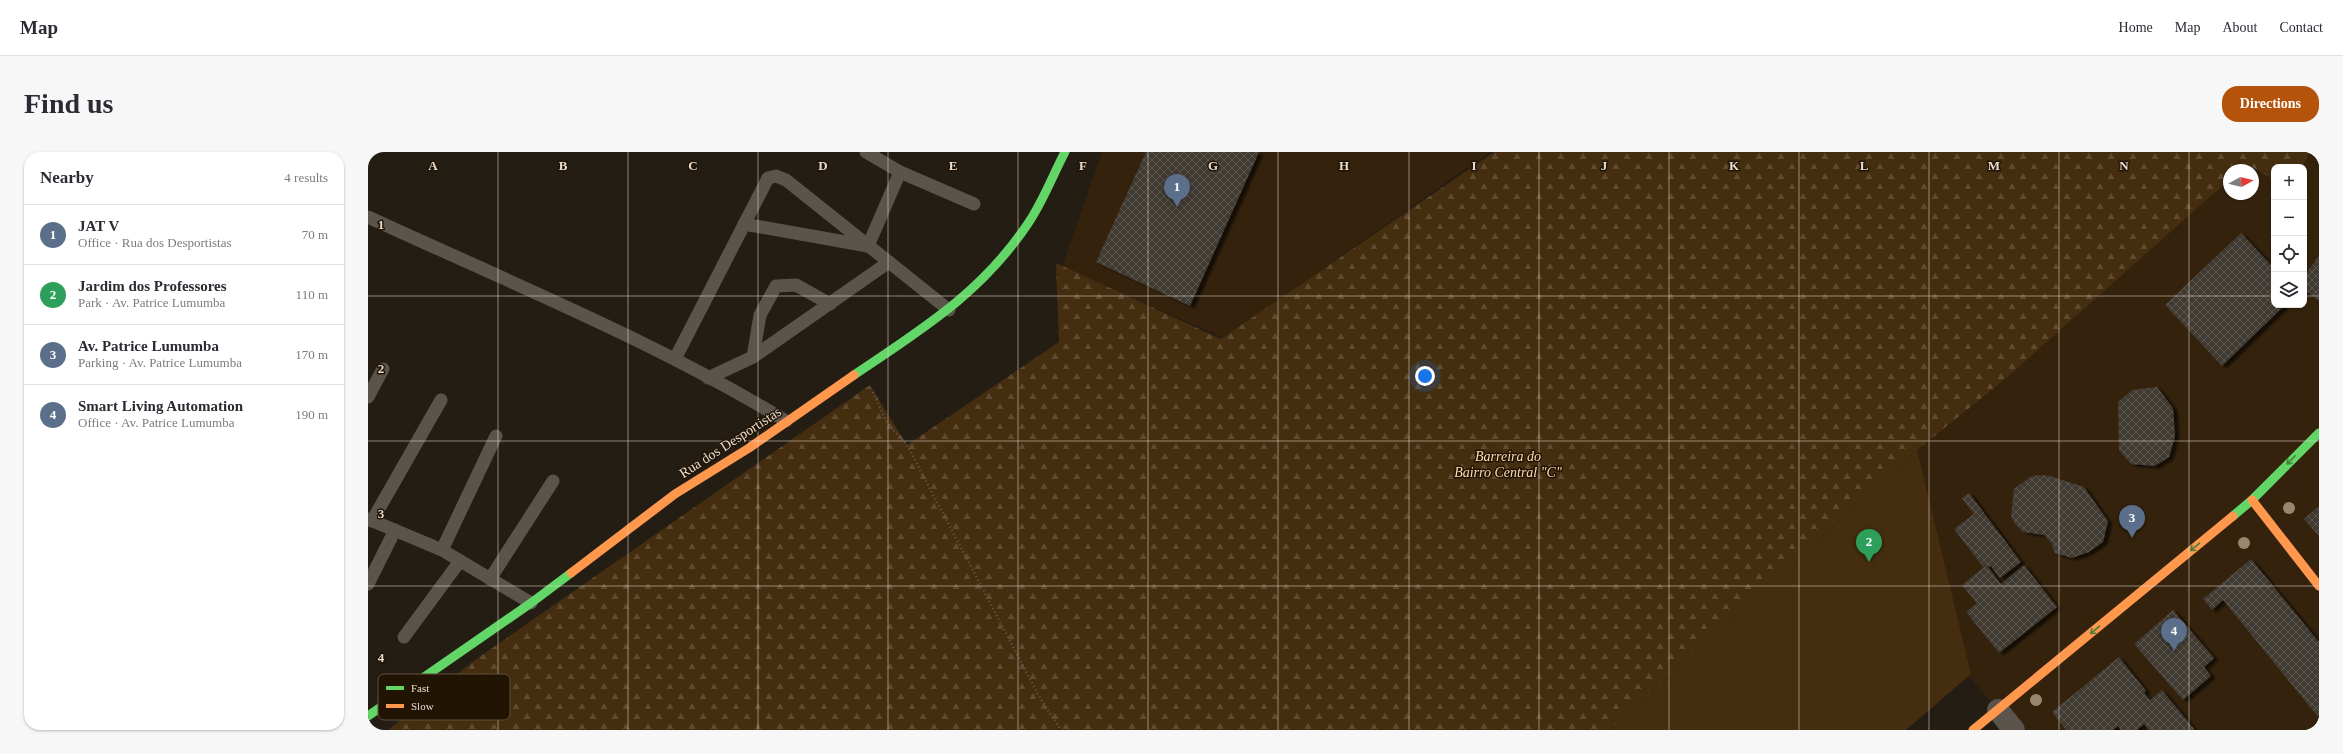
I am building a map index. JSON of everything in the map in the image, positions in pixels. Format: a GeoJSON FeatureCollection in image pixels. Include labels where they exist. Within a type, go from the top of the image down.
{"type":"FeatureCollection","features":[{"type":"Feature","properties":{"kind":"street","name":"Rua dos Desportistas"},"geometry":{"type":"LineString","coordinates":[[429,674],[531,603],[675,494],[749,448],[786,421],[949,310],[981,282],[1029,222],[1065,152]]}},
{"type":"Feature","properties":{"kind":"street"},"geometry":{"type":"LineString","coordinates":[[1973,730],[2252,500],[2319,433]]}},
{"type":"Feature","properties":{"kind":"street"},"geometry":{"type":"LineString","coordinates":[[2252,500],[2319,586]]}},
{"type":"Feature","properties":{"kind":"street","name":"Rua dos Desportistas"},"geometry":{"type":"LineString","coordinates":[[368,716],[378,709]]}},
{"type":"Feature","properties":{"kind":"street"},"geometry":{"type":"LineString","coordinates":[[1998,710],[2014,730]]}},
{"type":"Feature","properties":{"kind":"lane"},"geometry":{"type":"LineString","coordinates":[[866,152],[900,172],[974,204]]}},
{"type":"Feature","properties":{"kind":"lane"},"geometry":{"type":"LineString","coordinates":[[868,246],[900,172]]}},
{"type":"Feature","properties":{"kind":"lane"},"geometry":{"type":"LineString","coordinates":[[675,359],[768,178],[776,176],[786,180],[949,310]]}},
{"type":"Feature","properties":{"kind":"lane"},"geometry":{"type":"LineString","coordinates":[[368,217],[675,359],[708,378],[735,390],[786,421]]}},
{"type":"Feature","properties":{"kind":"lane"},"geometry":{"type":"LineString","coordinates":[[744,224],[868,246]]}},
{"type":"Feature","properties":{"kind":"lane"},"geometry":{"type":"LineString","coordinates":[[708,378],[754,357],[889,262]]}},
{"type":"Feature","properties":{"kind":"lane"},"geometry":{"type":"LineString","coordinates":[[754,357],[760,315],[776,286],[781,284],[796,285],[830,304]]}},
{"type":"Feature","properties":{"kind":"lane"},"geometry":{"type":"LineString","coordinates":[[368,397],[384,369]]}},
{"type":"Feature","properties":{"kind":"lane"},"geometry":{"type":"LineString","coordinates":[[441,400],[370,520],[442,550],[531,603]]}},
{"type":"Feature","properties":{"kind":"lane"},"geometry":{"type":"LineString","coordinates":[[442,550],[496,436]]}},
{"type":"Feature","properties":{"kind":"lane"},"geometry":{"type":"LineString","coordinates":[[490,579],[553,481]]}},
{"type":"Feature","properties":{"kind":"lane"},"geometry":{"type":"LineString","coordinates":[[368,584],[395,530]]}},
{"type":"Feature","properties":{"kind":"lane"},"geometry":{"type":"LineString","coordinates":[[404,637],[460,561]]}},
{"type":"Feature","properties":{"kind":"path"},"geometry":{"type":"LineString","coordinates":[[862,370],[888,422],[907,445],[1040,698],[1061,730]]}},
{"type":"Feature","properties":{"kind":"shaded area"},"geometry":{"type":"Polygon","coordinates":[[[1102,152],[1490,152],[1224,338],[1062,267],[1102,152]]]}},
{"type":"Feature","properties":{"kind":"shaded area"},"geometry":{"type":"Polygon","coordinates":[[[2309,152],[2319,152],[2319,730],[2015,730],[1969,676],[1917,450],[2003,381],[2223,185],[2223,200],[2259,200],[2259,171],[2271,178],[2271,308],[2307,308],[2307,164],[2304,164],[2309,152]]]}},
{"type":"Feature","properties":{"kind":"green space","name":"Barreira do Bairro Central \"C\""},"geometry":{"type":"Polygon","coordinates":[[[1494,152],[2309,152],[2304,164],[2271,164],[2271,178],[2259,171],[2259,164],[2223,164],[2223,185],[2003,381],[1917,450],[1610,730],[388,730],[400,720],[510,720],[510,674],[458,674],[475,660],[870,385],[907,445],[1059,342],[1056,263],[1221,339],[1494,152]]]}},
{"type":"Feature","properties":{"kind":"green space"},"geometry":{"type":"Polygon","coordinates":[[[1917,450],[1971,674],[1906,730],[1610,730],[1917,450]]]}},
{"type":"Feature","properties":{"kind":"building"},"geometry":{"type":"Polygon","coordinates":[[[1146,152],[1259,152],[1190,306],[1096,262],[1146,152]]]}},
{"type":"Feature","properties":{"kind":"building"},"geometry":{"type":"Polygon","coordinates":[[[2241,233],[2271,265],[2271,308],[2282,308],[2222,366],[2165,305],[2241,233]]]}},
{"type":"Feature","properties":{"kind":"building"},"geometry":{"type":"Polygon","coordinates":[[[2319,256],[2319,301],[2307,291],[2307,272],[2319,256]]]}},
{"type":"Feature","properties":{"kind":"building"},"geometry":{"type":"Polygon","coordinates":[[[2157,387],[2173,408],[2175,436],[2169,457],[2155,466],[2131,464],[2119,450],[2118,402],[2132,390],[2157,387]]]}},
{"type":"Feature","properties":{"kind":"building"},"geometry":{"type":"Polygon","coordinates":[[[2039,475],[2050,476],[2084,487],[2108,521],[2103,542],[2089,552],[2072,558],[2055,553],[2051,542],[2044,535],[2023,532],[2016,525],[2011,517],[2014,489],[2030,477],[2039,475]]]}},
{"type":"Feature","properties":{"kind":"building"},"geometry":{"type":"Polygon","coordinates":[[[1969,493],[2021,562],[2000,578],[1991,566],[1988,567],[2001,584],[2024,565],[2057,607],[1999,653],[1966,612],[1977,603],[1962,585],[1988,564],[1983,567],[1954,529],[1974,514],[1962,498],[1969,493]]]}},
{"type":"Feature","properties":{"kind":"building"},"geometry":{"type":"Polygon","coordinates":[[[2319,506],[2319,536],[2304,519],[2319,506]]]}},
{"type":"Feature","properties":{"kind":"building"},"geometry":{"type":"Polygon","coordinates":[[[2251,559],[2319,642],[2319,718],[2223,600],[2212,610],[2203,599],[2251,559]]]}},
{"type":"Feature","properties":{"kind":"building"},"geometry":{"type":"Polygon","coordinates":[[[2173,610],[2214,658],[2204,667],[2211,676],[2183,700],[2134,644],[2173,610]]]}},
{"type":"Feature","properties":{"kind":"building"},"geometry":{"type":"Polygon","coordinates":[[[2119,657],[2146,691],[2144,693],[2150,700],[2162,690],[2195,730],[2149,730],[2144,724],[2137,730],[2121,730],[2118,726],[2113,730],[2066,730],[2052,712],[2119,657]]]}},
{"type":"Feature","properties":{"kind":"traffic: fast"},"geometry":{"type":"LineString","coordinates":[[854,375],[903,342],[949,308],[991,269],[1011,247],[1029,222],[1065,152]]}},
{"type":"Feature","properties":{"kind":"traffic: fast"},"geometry":{"type":"LineString","coordinates":[[2233,516],[2252,500],[2319,433]]}},
{"type":"Feature","properties":{"kind":"traffic: fast"},"geometry":{"type":"LineString","coordinates":[[429,674],[531,603],[571,573]]}},
{"type":"Feature","properties":{"kind":"traffic: fast"},"geometry":{"type":"LineString","coordinates":[[368,716],[378,709]]}},
{"type":"Feature","properties":{"kind":"traffic: slow"},"geometry":{"type":"LineString","coordinates":[[571,573],[675,494],[749,448],[854,375]]}},
{"type":"Feature","properties":{"kind":"traffic: slow"},"geometry":{"type":"LineString","coordinates":[[2252,500],[2319,586]]}},
{"type":"Feature","properties":{"kind":"traffic: slow"},"geometry":{"type":"LineString","coordinates":[[1973,730],[2233,516]]}},
{"type":"Feature","properties":{"kind":"place","name":"JAT V"},"geometry":{"type":"Point","coordinates":[1177,207]}},
{"type":"Feature","properties":{"kind":"place","name":"Av. Patrice Lumumba"},"geometry":{"type":"Point","coordinates":[2132,538]}},
{"type":"Feature","properties":{"kind":"place","name":"Jardim dos Professores"},"geometry":{"type":"Point","coordinates":[1869,562]}},
{"type":"Feature","properties":{"kind":"place","name":"Smart Living Automation"},"geometry":{"type":"Point","coordinates":[2174,651]}}]}
